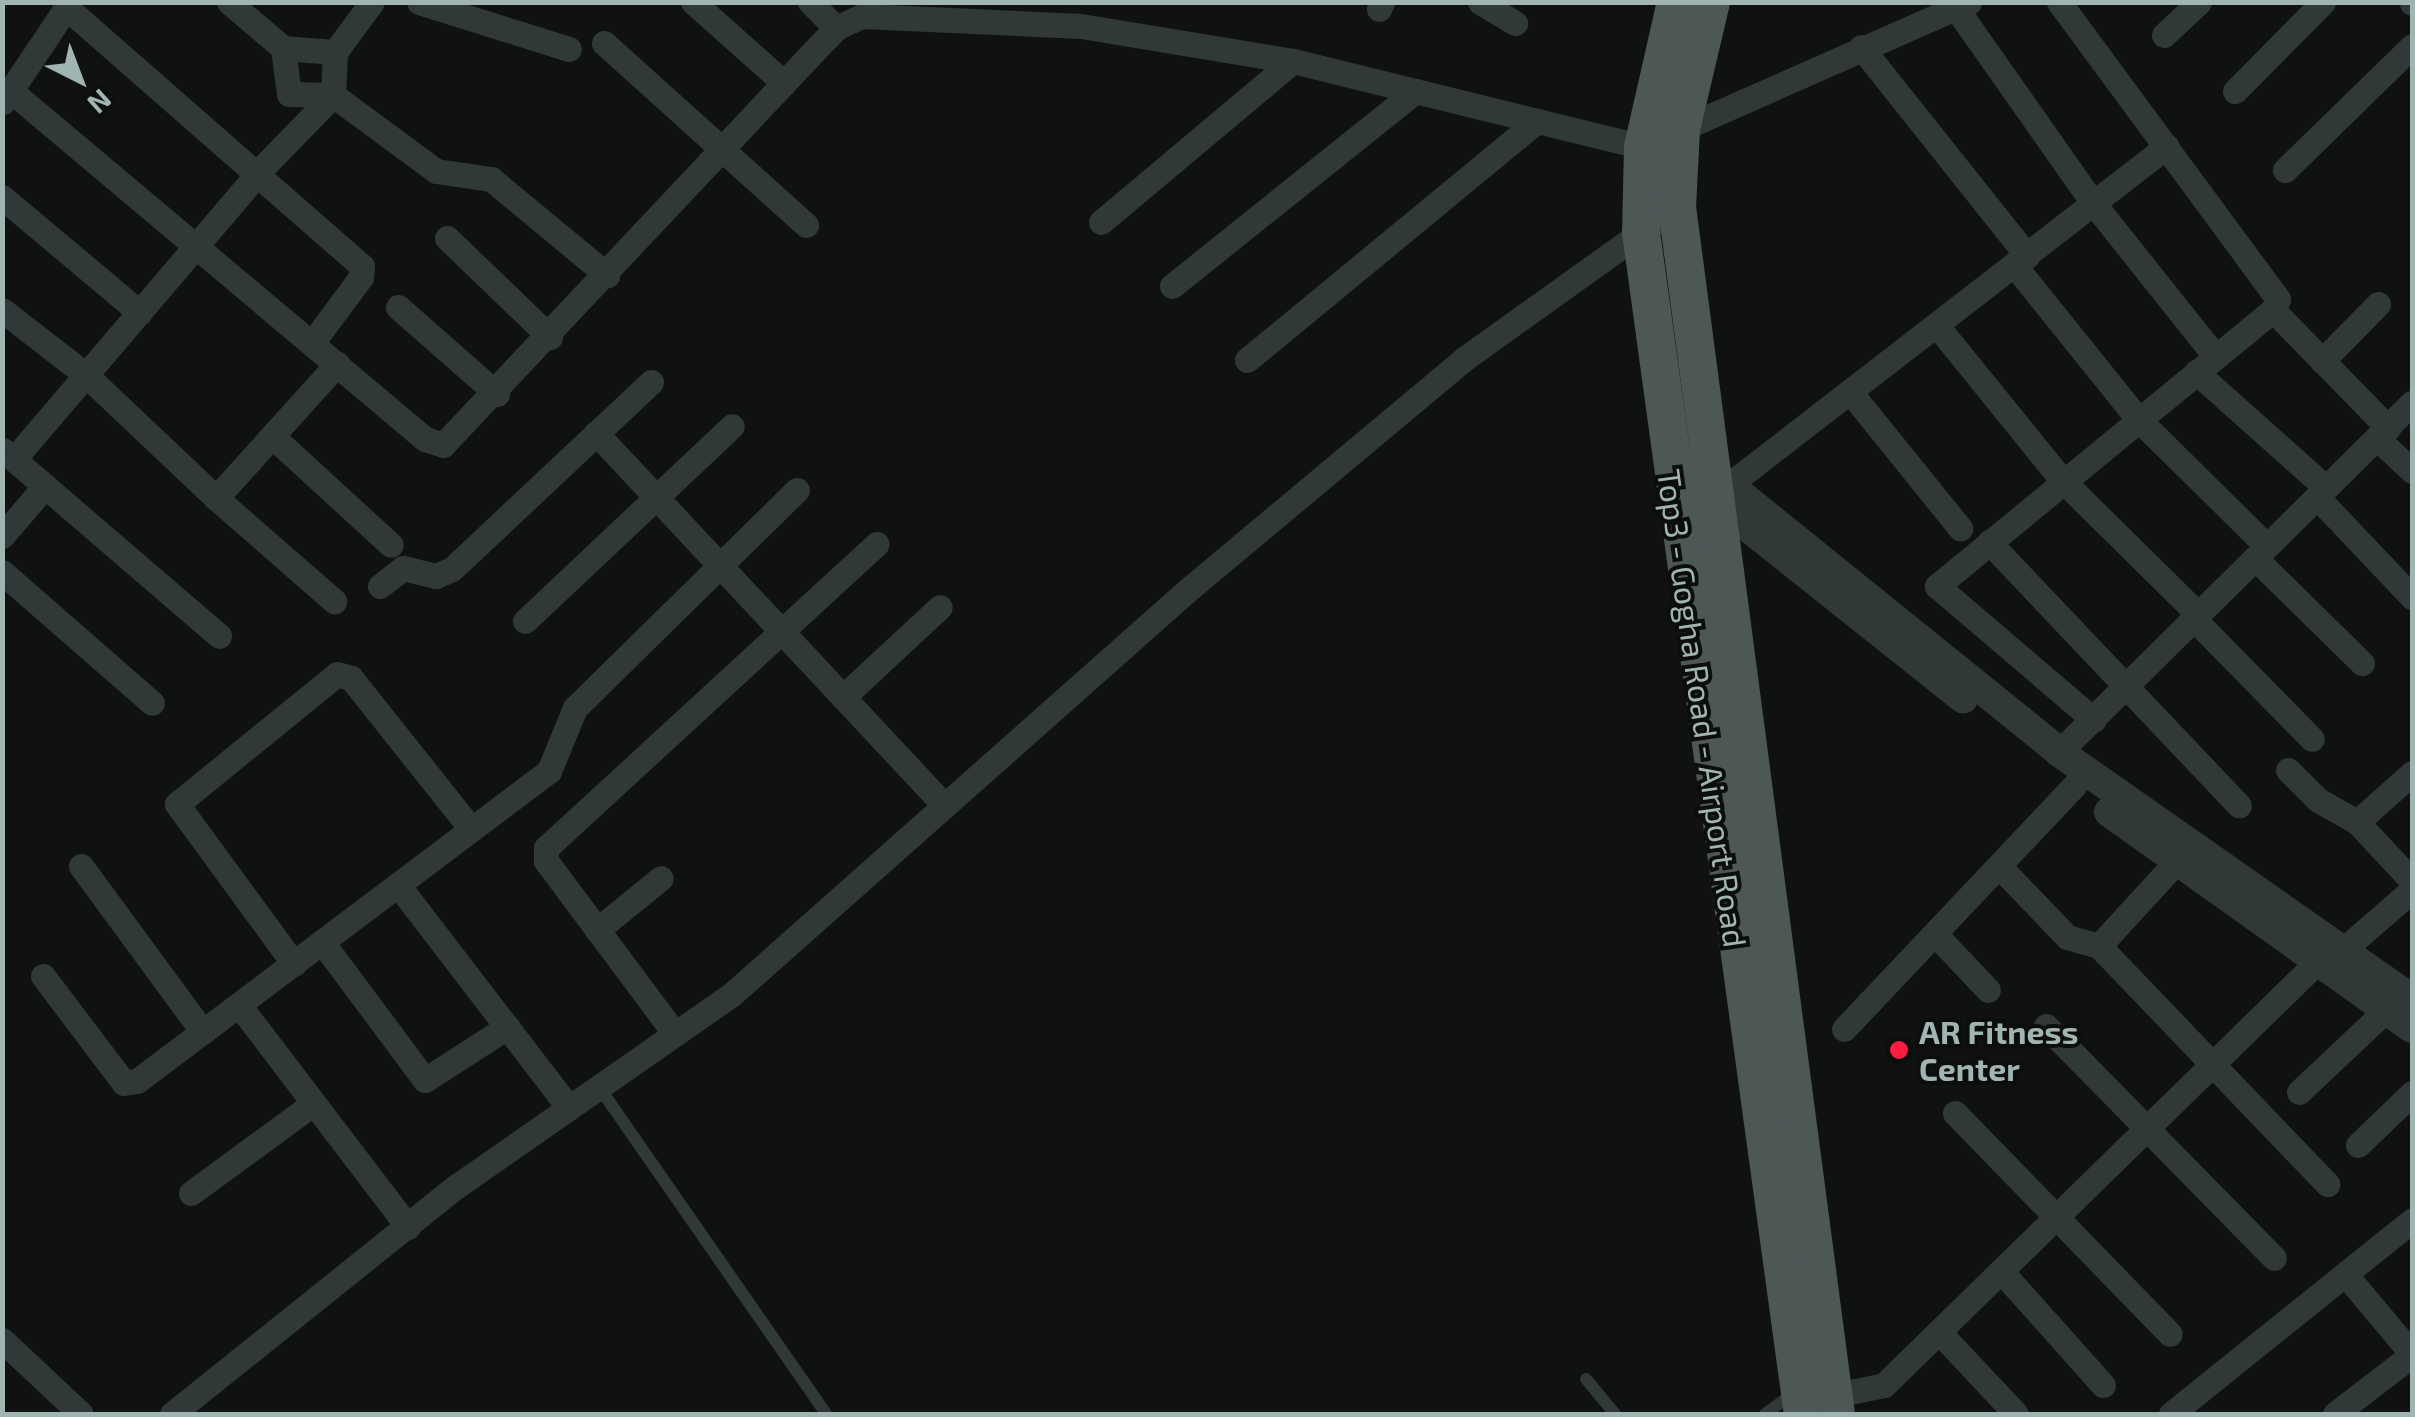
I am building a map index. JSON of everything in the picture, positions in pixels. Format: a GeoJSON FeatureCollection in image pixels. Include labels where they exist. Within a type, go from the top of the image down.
{"type":"FeatureCollection","features":[{"type":"Feature","properties":{"kind":"main road","name":"Top3 - Gogha Road - Airport Road"},"geometry":{"type":"LineString","coordinates":[[1676,2],[1668,144],[1642,232],[1670,454],[1814,1403]]}},
{"type":"Feature","properties":{"kind":"main road"},"geometry":{"type":"LineString","coordinates":[[1711,2],[1668,144],[1720,485],[1814,1403]]}},
{"type":"Feature","properties":{"kind":"street"},"geometry":{"type":"LineString","coordinates":[[229,2],[284,48],[335,52]]}},
{"type":"Feature","properties":{"kind":"street"},"geometry":{"type":"LineString","coordinates":[[220,636],[8,454],[86,375],[260,172],[334,95],[335,52],[372,2]]}},
{"type":"Feature","properties":{"kind":"street"},"geometry":{"type":"LineString","coordinates":[[418,2],[569,49]]}},
{"type":"Feature","properties":{"kind":"street"},"geometry":{"type":"LineString","coordinates":[[693,2],[784,83]]}},
{"type":"Feature","properties":{"kind":"street"},"geometry":{"type":"LineString","coordinates":[[810,2],[836,28]]}},
{"type":"Feature","properties":{"kind":"street"},"geometry":{"type":"LineString","coordinates":[[1480,2],[1515,23]]}},
{"type":"Feature","properties":{"kind":"street"},"geometry":{"type":"LineString","coordinates":[[2059,2],[2273,289],[2272,310],[2322,361],[2412,471]]}},
{"type":"Feature","properties":{"kind":"street"},"geometry":{"type":"LineString","coordinates":[[2164,35],[2198,2]]}},
{"type":"Feature","properties":{"kind":"street"},"geometry":{"type":"LineString","coordinates":[[2235,91],[2323,2]]}},
{"type":"Feature","properties":{"kind":"street"},"geometry":{"type":"LineString","coordinates":[[312,343],[361,277],[362,266],[68,5],[7,97],[199,245],[312,343],[433,444],[452,440],[836,28],[862,16],[898,14],[1081,26],[1293,60],[1537,121],[1668,144],[1861,47],[1962,5],[2206,364],[2412,596]]}},
{"type":"Feature","properties":{"kind":"street"},"geometry":{"type":"LineString","coordinates":[[604,43],[806,225]]}},
{"type":"Feature","properties":{"kind":"street"},"geometry":{"type":"LineString","coordinates":[[2285,170],[2412,46]]}},
{"type":"Feature","properties":{"kind":"street"},"geometry":{"type":"LineString","coordinates":[[1861,47],[2138,419],[2362,663]]}},
{"type":"Feature","properties":{"kind":"street"},"geometry":{"type":"LineString","coordinates":[[284,48],[289,94],[334,95],[436,172],[491,179],[607,275]]}},
{"type":"Feature","properties":{"kind":"street"},"geometry":{"type":"LineString","coordinates":[[1101,222],[1293,60]]}},
{"type":"Feature","properties":{"kind":"street"},"geometry":{"type":"LineString","coordinates":[[1172,286],[1416,91]]}},
{"type":"Feature","properties":{"kind":"street"},"geometry":{"type":"LineString","coordinates":[[1247,360],[1537,121]]}},
{"type":"Feature","properties":{"kind":"street"},"geometry":{"type":"LineString","coordinates":[[1720,485],[1851,393],[2168,146]]}},
{"type":"Feature","properties":{"kind":"street"},"geometry":{"type":"LineString","coordinates":[[2,196],[140,313]]}},
{"type":"Feature","properties":{"kind":"street"},"geometry":{"type":"LineString","coordinates":[[172,1414],[408,1227],[731,995],[943,804],[1464,359],[1677,207]]}},
{"type":"Feature","properties":{"kind":"street"},"geometry":{"type":"LineString","coordinates":[[447,238],[550,337]]}},
{"type":"Feature","properties":{"kind":"street"},"geometry":{"type":"LineString","coordinates":[[2322,361],[2378,304]]}},
{"type":"Feature","properties":{"kind":"street"},"geometry":{"type":"LineString","coordinates":[[398,307],[497,394]]}},
{"type":"Feature","properties":{"kind":"street"},"geometry":{"type":"LineString","coordinates":[[2,310],[86,375],[216,498],[334,601]]}},
{"type":"Feature","properties":{"kind":"street"},"geometry":{"type":"LineString","coordinates":[[2094,720],[1938,586],[2272,310]]}},
{"type":"Feature","properties":{"kind":"street"},"geometry":{"type":"LineString","coordinates":[[1938,327],[2062,480],[2312,739]]}},
{"type":"Feature","properties":{"kind":"street"},"geometry":{"type":"LineString","coordinates":[[216,498],[337,364]]}},
{"type":"Feature","properties":{"kind":"street"},"geometry":{"type":"LineString","coordinates":[[380,586],[402,568],[436,576],[452,569],[650,382]]}},
{"type":"Feature","properties":{"kind":"street"},"geometry":{"type":"LineString","coordinates":[[1851,393],[1960,528]]}},
{"type":"Feature","properties":{"kind":"street"},"geometry":{"type":"LineString","coordinates":[[2060,752],[2412,403]]}},
{"type":"Feature","properties":{"kind":"street"},"geometry":{"type":"LineString","coordinates":[[524,620],[732,426]]}},
{"type":"Feature","properties":{"kind":"street"},"geometry":{"type":"LineString","coordinates":[[596,433],[943,804]]}},
{"type":"Feature","properties":{"kind":"street"},"geometry":{"type":"LineString","coordinates":[[272,436],[391,545]]}},
{"type":"Feature","properties":{"kind":"street"},"geometry":{"type":"LineString","coordinates":[[1670,454],[1720,485],[2060,752],[2399,1004],[2412,1028]]}},
{"type":"Feature","properties":{"kind":"street"},"geometry":{"type":"LineString","coordinates":[[1720,485],[2074,786],[2176,862],[2330,956]]}},
{"type":"Feature","properties":{"kind":"street"},"geometry":{"type":"LineString","coordinates":[[2,536],[45,486]]}},
{"type":"Feature","properties":{"kind":"street"},"geometry":{"type":"LineString","coordinates":[[43,976],[124,1083],[138,1081],[549,771],[576,708],[797,490]]}},
{"type":"Feature","properties":{"kind":"street"},"geometry":{"type":"LineString","coordinates":[[1989,542],[2240,806]]}},
{"type":"Feature","properties":{"kind":"street"},"geometry":{"type":"LineString","coordinates":[[675,1034],[546,861],[546,848],[876,544]]}},
{"type":"Feature","properties":{"kind":"street"},"geometry":{"type":"LineString","coordinates":[[2,572],[152,703]]}},
{"type":"Feature","properties":{"kind":"street"},"geometry":{"type":"LineString","coordinates":[[843,697],[940,607]]}},
{"type":"Feature","properties":{"kind":"street"},"geometry":{"type":"LineString","coordinates":[[294,964],[177,804],[336,674],[351,678],[471,830]]}},
{"type":"Feature","properties":{"kind":"street"},"geometry":{"type":"LineString","coordinates":[[2288,770],[2318,800],[2357,822],[2412,880]]}},
{"type":"Feature","properties":{"kind":"street"},"geometry":{"type":"LineString","coordinates":[[2357,822],[2412,773]]}},
{"type":"Feature","properties":{"kind":"street"},"geometry":{"type":"LineString","coordinates":[[1844,1029],[2074,786]]}},
{"type":"Feature","properties":{"kind":"street"},"geometry":{"type":"LineString","coordinates":[[2098,946],[2176,862]]}},
{"type":"Feature","properties":{"kind":"street"},"geometry":{"type":"LineString","coordinates":[[80,866],[203,1032]]}},
{"type":"Feature","properties":{"kind":"street"},"geometry":{"type":"LineString","coordinates":[[1999,866],[2067,937],[2098,946],[2209,1068],[2327,1184]]}},
{"type":"Feature","properties":{"kind":"street"},"geometry":{"type":"LineString","coordinates":[[597,930],[662,878]]}},
{"type":"Feature","properties":{"kind":"street"},"geometry":{"type":"LineString","coordinates":[[398,885],[569,1108]]}},
{"type":"Feature","properties":{"kind":"street"},"geometry":{"type":"LineString","coordinates":[[1814,1403],[1884,1385],[2209,1068],[2330,956],[2412,890]]}},
{"type":"Feature","properties":{"kind":"street"},"geometry":{"type":"LineString","coordinates":[[1935,934],[1988,990]]}},
{"type":"Feature","properties":{"kind":"street"},"geometry":{"type":"LineString","coordinates":[[322,942],[426,1080],[507,1027]]}},
{"type":"Feature","properties":{"kind":"street"},"geometry":{"type":"LineString","coordinates":[[2299,1092],[2399,1004]]}},
{"type":"Feature","properties":{"kind":"street"},"geometry":{"type":"LineString","coordinates":[[239,1005],[408,1227]]}},
{"type":"Feature","properties":{"kind":"street"},"geometry":{"type":"LineString","coordinates":[[2046,1026],[2274,1258]]}},
{"type":"Feature","properties":{"kind":"street"},"geometry":{"type":"LineString","coordinates":[[2358,1145],[2412,1093]]}},
{"type":"Feature","properties":{"kind":"street"},"geometry":{"type":"LineString","coordinates":[[192,1193],[314,1103]]}},
{"type":"Feature","properties":{"kind":"street"},"geometry":{"type":"LineString","coordinates":[[1955,1113],[2170,1334]]}},
{"type":"Feature","properties":{"kind":"street"},"geometry":{"type":"LineString","coordinates":[[2170,1414],[2412,1220]]}},
{"type":"Feature","properties":{"kind":"street"},"geometry":{"type":"LineString","coordinates":[[2001,1271],[2103,1384]]}},
{"type":"Feature","properties":{"kind":"street"},"geometry":{"type":"LineString","coordinates":[[2335,1414],[2412,1354],[2345,1274]]}},
{"type":"Feature","properties":{"kind":"street"},"geometry":{"type":"LineString","coordinates":[[1939,1332],[2016,1414]]}},
{"type":"Feature","properties":{"kind":"street"},"geometry":{"type":"LineString","coordinates":[[2,1340],[81,1414]]}},
{"type":"Feature","properties":{"kind":"lane"},"geometry":{"type":"LineString","coordinates":[[599,1087],[826,1414]]}},
{"type":"Feature","properties":{"kind":"lane"},"geometry":{"type":"LineString","coordinates":[[1586,1380],[1614,1414]]}},
{"type":"Feature","properties":{"kind":"lane"},"geometry":{"type":"LineString","coordinates":[[1764,1414],[1814,1403]]}},
{"type":"Feature","properties":{"kind":"place","name":"AR Fitness Center"},"geometry":{"type":"Point","coordinates":[1899,1050]}}]}
